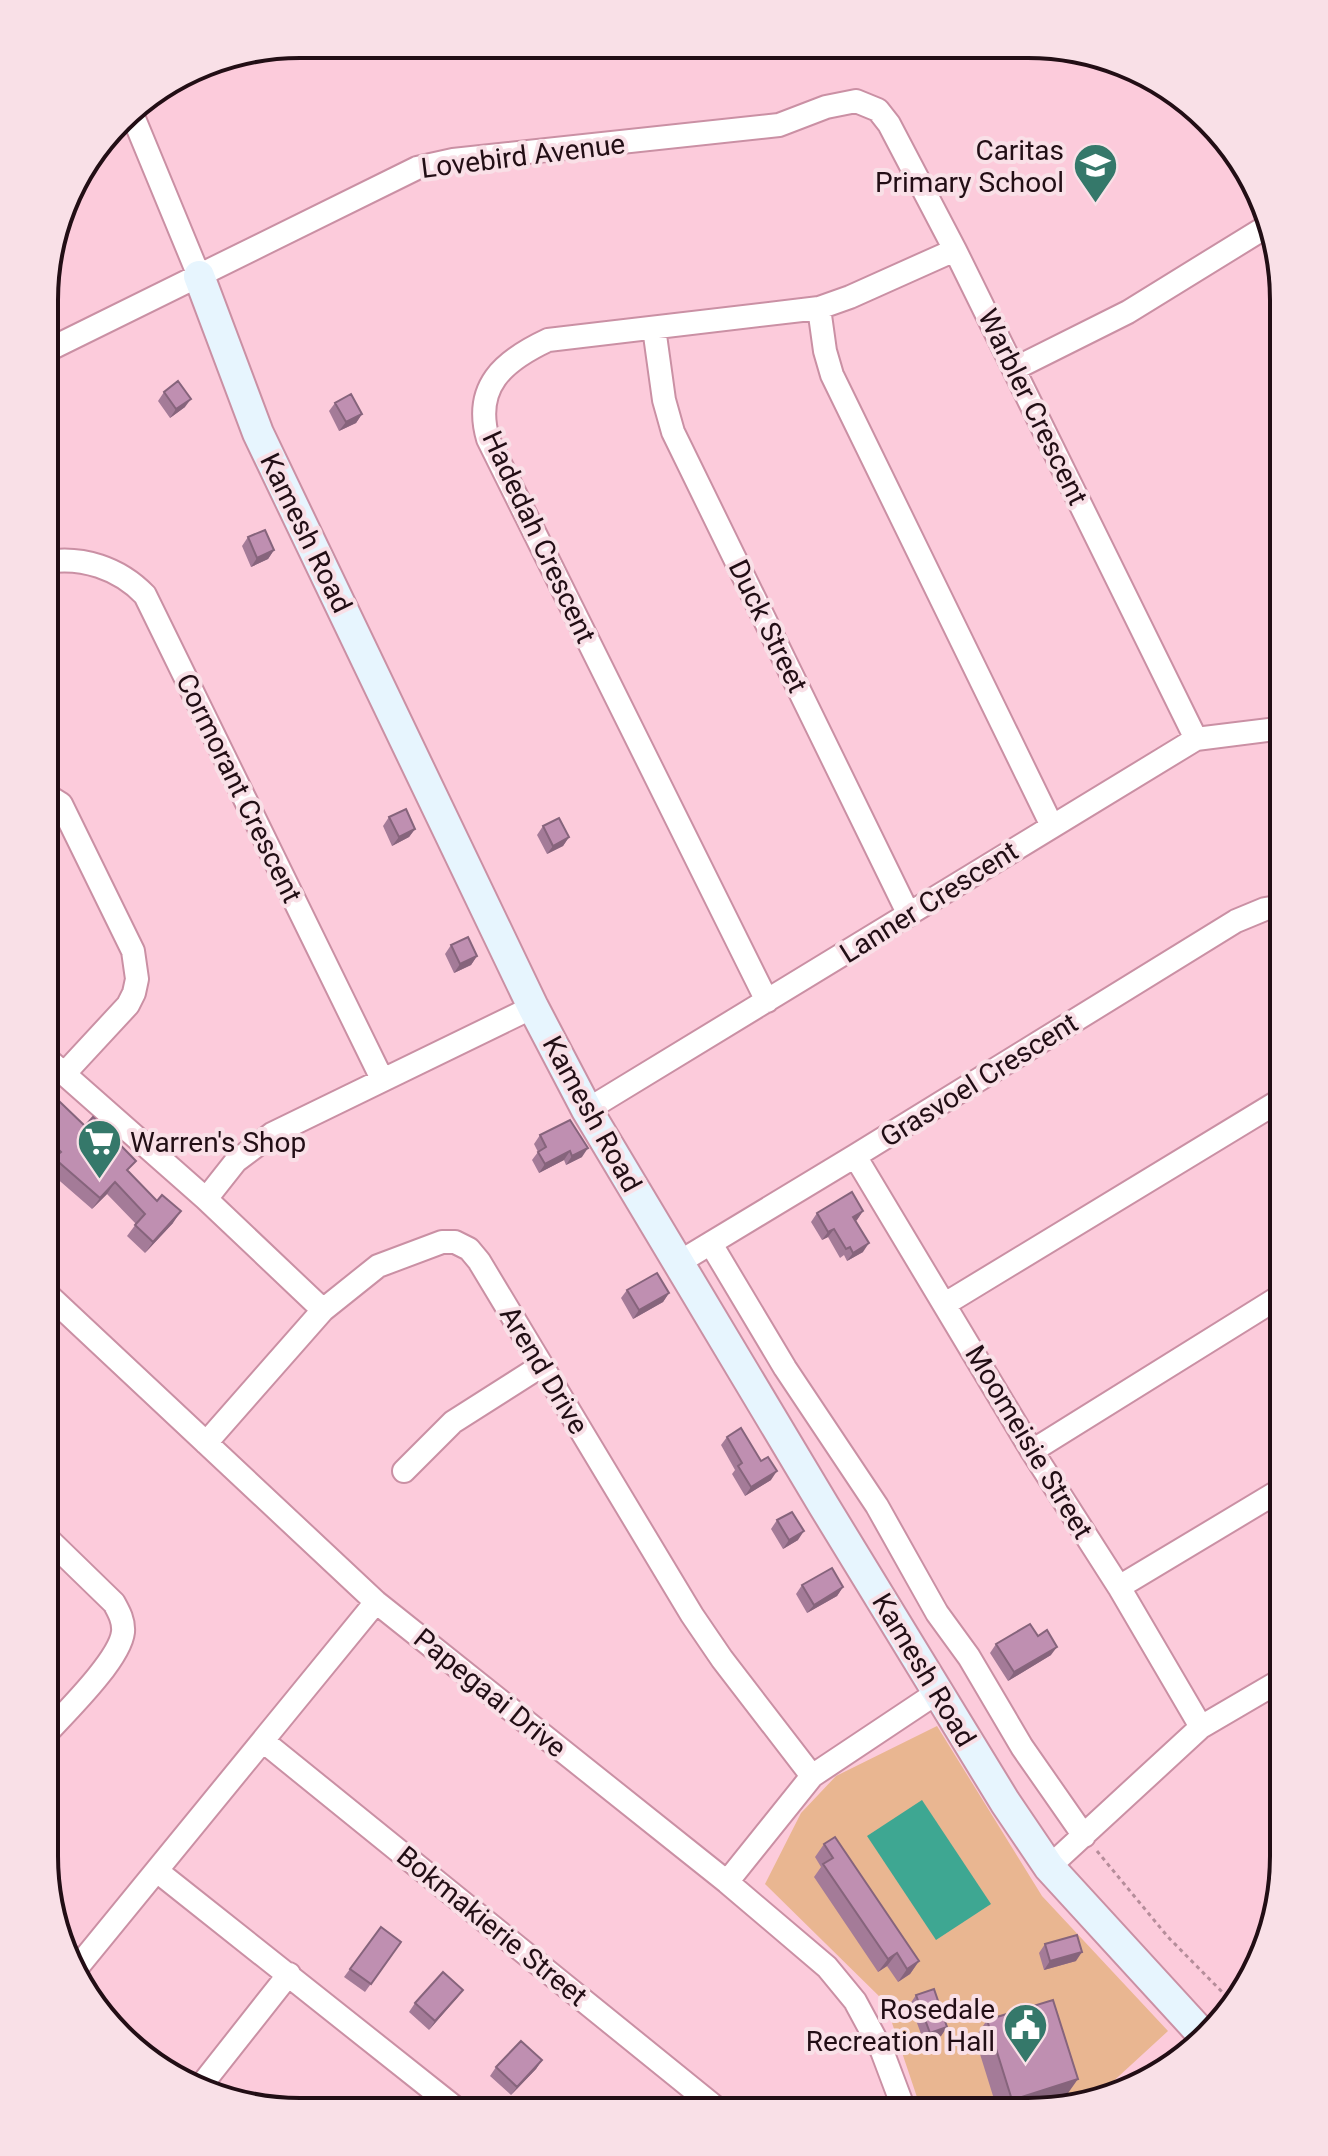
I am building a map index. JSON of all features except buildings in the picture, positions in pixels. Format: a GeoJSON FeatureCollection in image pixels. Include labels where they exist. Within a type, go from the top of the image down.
{"type":"FeatureCollection","features":[{"type":"Feature","properties":{"kind":"street","name":"Warbler Crescent"},"geometry":{"type":"LineString","coordinates":[[845,102],[863,102],[884,116],[955,250],[1196,739]]}},
{"type":"Feature","properties":{"kind":"street","name":"Lovebird Avenue"},"geometry":{"type":"LineString","coordinates":[[58,345],[406,171],[437,162],[779,125],[845,102]]}},
{"type":"Feature","properties":{"kind":"street","name":"Kamesh Road"},"geometry":{"type":"LineString","coordinates":[[136,123],[199,276],[258,433],[533,1007],[587,1110],[991,1779],[1049,1867],[1197,2028]]}},
{"type":"Feature","properties":{"kind":"street"},"geometry":{"type":"LineString","coordinates":[[1014,369],[1128,312],[1259,231]]}},
{"type":"Feature","properties":{"kind":"street","name":"Hadedah Crescent"},"geometry":{"type":"LineString","coordinates":[[767,1001],[488,439],[483,406],[490,387],[514,359],[536,346],[564,337],[819,308],[955,250]]}},
{"type":"Feature","properties":{"kind":"street"},"geometry":{"type":"LineString","coordinates":[[819,308],[832,375],[1052,826]]}},
{"type":"Feature","properties":{"kind":"street","name":"Duck Street"},"geometry":{"type":"LineString","coordinates":[[654,328],[664,400],[673,432],[909,915]]}},
{"type":"Feature","properties":{"kind":"street","name":"Cormorant Crescent"},"geometry":{"type":"LineString","coordinates":[[58,560],[83,560],[131,581],[145,595],[382,1079]]}},
{"type":"Feature","properties":{"kind":"street","name":"Lanner Crescent"},"geometry":{"type":"LineString","coordinates":[[587,1110],[1196,739],[1270,730]]}},
{"type":"Feature","properties":{"kind":"street"},"geometry":{"type":"LineString","coordinates":[[58,802],[126,935],[136,963],[134,993],[128,1005],[65,1073]]}},
{"type":"Feature","properties":{"kind":"street","name":"Grasvoel Crescent"},"geometry":{"type":"LineString","coordinates":[[678,1263],[1236,921],[1270,908]]}},
{"type":"Feature","properties":{"kind":"street"},"geometry":{"type":"LineString","coordinates":[[206,1199],[236,1161],[262,1141],[533,1007]]}},
{"type":"Feature","properties":{"kind":"street"},"geometry":{"type":"LineString","coordinates":[[58,1067],[206,1199],[323,1310]]}},
{"type":"Feature","properties":{"kind":"street"},"geometry":{"type":"LineString","coordinates":[[945,1304],[1269,1107]]}},
{"type":"Feature","properties":{"kind":"street","name":"Moomeisie Street"},"geometry":{"type":"LineString","coordinates":[[855,1156],[1032,1451],[1119,1587],[1201,1727]]}},
{"type":"Feature","properties":{"kind":"street","name":"Arend Drive"},"geometry":{"type":"LineString","coordinates":[[206,1443],[323,1310],[378,1266],[442,1242],[455,1242],[469,1249],[692,1615],[812,1776]]}},
{"type":"Feature","properties":{"kind":"street"},"geometry":{"type":"LineString","coordinates":[[711,1244],[785,1368],[877,1506],[937,1613],[969,1657],[1022,1747],[1084,1836]]}},
{"type":"Feature","properties":{"kind":"street"},"geometry":{"type":"LineString","coordinates":[[1032,1451],[1269,1303]]}},
{"type":"Feature","properties":{"kind":"street","name":"Papegaai Drive"},"geometry":{"type":"LineString","coordinates":[[58,1304],[376,1602],[727,1882],[827,1967],[855,2001],[882,2051],[900,2098]]}},
{"type":"Feature","properties":{"kind":"street"},"geometry":{"type":"LineString","coordinates":[[404,1471],[453,1422],[541,1366]]}},
{"type":"Feature","properties":{"kind":"street"},"geometry":{"type":"LineString","coordinates":[[1119,1587],[1269,1497]]}},
{"type":"Feature","properties":{"kind":"street"},"geometry":{"type":"LineString","coordinates":[[58,1549],[114,1603],[121,1615],[123,1631],[119,1647],[109,1662],[58,1720]]}},
{"type":"Feature","properties":{"kind":"street"},"geometry":{"type":"LineString","coordinates":[[82,1961],[376,1602]]}},
{"type":"Feature","properties":{"kind":"street"},"geometry":{"type":"LineString","coordinates":[[1049,1867],[1201,1727],[1269,1687]]}},
{"type":"Feature","properties":{"kind":"street"},"geometry":{"type":"LineString","coordinates":[[727,1882],[812,1776],[938,1692]]}},
{"type":"Feature","properties":{"kind":"street","name":"Bokmakierie Street"},"geometry":{"type":"LineString","coordinates":[[263,1741],[704,2098]]}},
{"type":"Feature","properties":{"kind":"street"},"geometry":{"type":"LineString","coordinates":[[157,1871],[443,2098]]}},
{"type":"Feature","properties":{"kind":"street"},"geometry":{"type":"LineString","coordinates":[[206,2079],[289,1974]]}},
{"type":"Feature","properties":{"kind":"path"},"geometry":{"type":"LineString","coordinates":[[1084,1836],[1168,1937],[1225,1995]]}},
{"type":"Feature","properties":{"kind":"shaded area"},"geometry":{"type":"Polygon","coordinates":[[[937,1726],[1042,1896],[1168,2031],[1106,2085],[1059,2096],[917,2098],[885,2002],[765,1884],[801,1813],[836,1776],[937,1726]]]}},
{"type":"Feature","properties":{"kind":"shaded area"},"geometry":{"type":"Polygon","coordinates":[[[922,1800],[991,1904],[936,1940],[867,1836],[922,1800]]]}},
{"type":"Feature","properties":{"kind":"place","name":"Caritas Primary School"},"geometry":{"type":"Point","coordinates":[1095,205]}},
{"type":"Feature","properties":{"kind":"place","name":"Warren's Shop"},"geometry":{"type":"Point","coordinates":[99,1181]}},
{"type":"Feature","properties":{"kind":"place","name":"Rosedale Recreation Hall"},"geometry":{"type":"Point","coordinates":[1026,2064]}}]}
